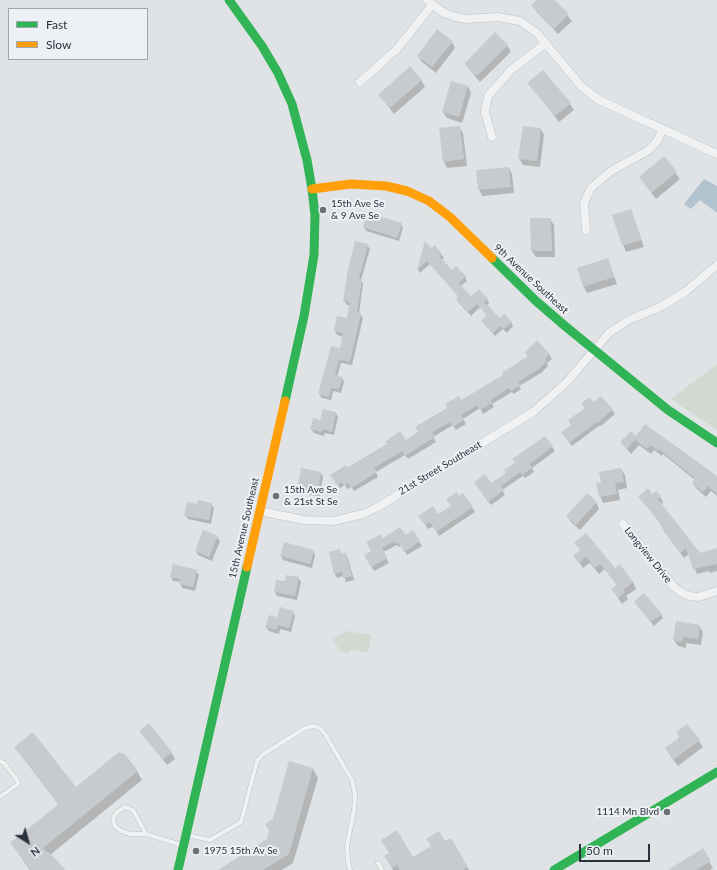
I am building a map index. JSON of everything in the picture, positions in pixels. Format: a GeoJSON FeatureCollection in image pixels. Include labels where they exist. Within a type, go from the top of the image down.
{"type":"FeatureCollection","features":[{"type":"Feature","properties":{"kind":"main road","name":"15th Avenue Southeast"},"geometry":{"type":"LineString","coordinates":[[178,870],[310,287],[315,235],[312,189],[307,160],[292,104],[278,73],[262,46],[229,0]]}},
{"type":"Feature","properties":{"kind":"main road","name":"9th Avenue Southeast"},"geometry":{"type":"LineString","coordinates":[[312,189],[351,184],[386,186],[407,190],[429,201],[450,217],[536,301],[594,350],[668,410],[717,443]]}},
{"type":"Feature","properties":{"kind":"main road"},"geometry":{"type":"LineString","coordinates":[[554,870],[717,772]]}},
{"type":"Feature","properties":{"kind":"street"},"geometry":{"type":"LineString","coordinates":[[360,82],[397,48],[430,2],[444,13],[456,17],[466,19],[498,17],[520,21],[537,33],[589,94],[717,154]]}},
{"type":"Feature","properties":{"kind":"street"},"geometry":{"type":"LineString","coordinates":[[492,137],[485,112],[488,96],[511,70],[546,43]]}},
{"type":"Feature","properties":{"kind":"street"},"geometry":{"type":"LineString","coordinates":[[586,230],[584,203],[591,188],[611,171],[649,150],[657,141],[663,129]]}},
{"type":"Feature","properties":{"kind":"street","name":"21st Street Southeast"},"geometry":{"type":"LineString","coordinates":[[259,511],[319,522],[333,521],[363,514],[533,412],[556,393],[609,334],[620,325],[673,300],[695,285],[717,265]]}},
{"type":"Feature","properties":{"kind":"street","name":"Longview Drive"},"geometry":{"type":"LineString","coordinates":[[623,524],[674,587],[681,592],[689,596],[698,597],[717,591]]}},
{"type":"Feature","properties":{"kind":"lane"},"geometry":{"type":"LineString","coordinates":[[185,835],[210,840],[241,822],[257,760],[262,755],[304,728],[313,726],[320,728],[325,734],[352,780],[355,802],[347,846],[350,870]]}},
{"type":"Feature","properties":{"kind":"lane"},"geometry":{"type":"LineString","coordinates":[[0,761],[4,763],[17,780],[18,784],[0,797]]}},
{"type":"Feature","properties":{"kind":"lane"},"geometry":{"type":"LineString","coordinates":[[146,834],[133,810],[125,807],[118,811],[113,818],[115,826],[121,831],[131,834],[146,834],[183,845]]}},
{"type":"Feature","properties":{"kind":"lane"},"geometry":{"type":"LineString","coordinates":[[378,863],[382,870]]}},
{"type":"Feature","properties":{"kind":"shaded area"},"geometry":{"type":"Polygon","coordinates":[[[717,364],[717,430],[671,399],[717,364]]]}},
{"type":"Feature","properties":{"kind":"shaded area"},"geometry":{"type":"Polygon","coordinates":[[[346,631],[371,635],[368,653],[352,650],[347,654],[339,650],[333,639],[346,631]]]}},
{"type":"Feature","properties":{"kind":"water"},"geometry":{"type":"Polygon","coordinates":[[[704,179],[717,186],[717,213],[700,200],[691,209],[684,204],[704,179]]]}},
{"type":"Feature","properties":{"kind":"building"},"geometry":{"type":"Polygon","coordinates":[[[536,0],[555,0],[569,14],[554,29],[531,5],[536,0]]]}},
{"type":"Feature","properties":{"kind":"building"},"geometry":{"type":"Polygon","coordinates":[[[437,29],[453,41],[432,67],[417,56],[437,29]]]}},
{"type":"Feature","properties":{"kind":"building"},"geometry":{"type":"Polygon","coordinates":[[[495,32],[508,45],[478,75],[475,75],[464,64],[495,32]]]}},
{"type":"Feature","properties":{"kind":"building"},"geometry":{"type":"Polygon","coordinates":[[[410,66],[422,80],[390,108],[378,95],[410,66]]]}},
{"type":"Feature","properties":{"kind":"building"},"geometry":{"type":"Polygon","coordinates":[[[543,70],[571,103],[555,116],[527,83],[543,70]]]}},
{"type":"Feature","properties":{"kind":"building"},"geometry":{"type":"Polygon","coordinates":[[[451,81],[468,86],[459,117],[442,112],[451,81]]]}},
{"type":"Feature","properties":{"kind":"building"},"geometry":{"type":"Polygon","coordinates":[[[460,126],[464,159],[443,162],[439,128],[460,126]]]}},
{"type":"Feature","properties":{"kind":"building"},"geometry":{"type":"Polygon","coordinates":[[[523,126],[541,128],[537,161],[518,159],[523,126]]]}},
{"type":"Feature","properties":{"kind":"building"},"geometry":{"type":"Polygon","coordinates":[[[664,156],[677,172],[651,193],[639,177],[664,156]]]}},
{"type":"Feature","properties":{"kind":"building"},"geometry":{"type":"Polygon","coordinates":[[[509,167],[511,187],[478,190],[476,170],[509,167]]]}},
{"type":"Feature","properties":{"kind":"building"},"geometry":{"type":"Polygon","coordinates":[[[631,209],[641,240],[622,246],[612,215],[631,209]]]}},
{"type":"Feature","properties":{"kind":"building"},"geometry":{"type":"Polygon","coordinates":[[[367,213],[402,223],[397,238],[363,227],[367,213]]]}},
{"type":"Feature","properties":{"kind":"building"},"geometry":{"type":"Polygon","coordinates":[[[530,218],[551,218],[552,251],[531,251],[530,218]]]}},
{"type":"Feature","properties":{"kind":"building"},"geometry":{"type":"Polygon","coordinates":[[[355,241],[368,244],[359,279],[362,279],[357,312],[361,313],[350,362],[339,359],[335,375],[342,377],[339,389],[331,388],[329,397],[318,394],[331,346],[340,348],[343,333],[334,331],[337,316],[347,318],[350,302],[343,301],[347,274],[355,241]]]}},
{"type":"Feature","properties":{"kind":"building"},"geometry":{"type":"Polygon","coordinates":[[[425,241],[431,248],[435,245],[442,254],[439,256],[452,270],[456,266],[466,276],[459,283],[471,296],[479,289],[488,299],[484,302],[500,318],[504,314],[512,322],[504,329],[500,326],[493,333],[481,321],[487,315],[477,304],[468,312],[456,299],[458,296],[427,261],[417,270],[425,241]]]}},
{"type":"Feature","properties":{"kind":"building"},"geometry":{"type":"Polygon","coordinates":[[[608,258],[614,277],[583,287],[577,268],[608,258]]]}},
{"type":"Feature","properties":{"kind":"building"},"geometry":{"type":"Polygon","coordinates":[[[537,340],[550,354],[545,359],[547,361],[539,369],[518,382],[520,385],[511,391],[509,388],[491,400],[492,403],[480,410],[477,405],[461,415],[464,420],[453,427],[450,422],[432,432],[435,437],[405,456],[402,451],[374,468],[377,472],[351,488],[348,483],[344,486],[342,482],[337,485],[330,475],[346,465],[348,467],[387,444],[385,442],[400,431],[406,440],[418,432],[415,427],[447,408],[445,404],[459,396],[461,400],[503,375],[502,373],[528,356],[525,352],[537,340]]]}},
{"type":"Feature","properties":{"kind":"building"},"geometry":{"type":"Polygon","coordinates":[[[601,396],[613,409],[598,423],[597,422],[569,443],[561,432],[571,425],[568,420],[585,408],[581,404],[589,397],[594,402],[601,396]]]}},
{"type":"Feature","properties":{"kind":"building"},"geometry":{"type":"Polygon","coordinates":[[[323,409],[336,412],[332,432],[323,429],[322,432],[310,429],[313,418],[320,420],[323,409]]]}},
{"type":"Feature","properties":{"kind":"building"},"geometry":{"type":"Polygon","coordinates":[[[645,424],[717,476],[717,494],[708,486],[703,492],[692,483],[695,478],[659,449],[658,451],[651,445],[647,449],[635,440],[627,449],[620,442],[631,431],[636,436],[645,424]]]}},
{"type":"Feature","properties":{"kind":"building"},"geometry":{"type":"Polygon","coordinates":[[[545,436],[553,446],[530,464],[532,468],[522,475],[520,472],[501,486],[504,490],[488,502],[474,482],[485,474],[491,483],[506,473],[504,470],[515,463],[512,459],[545,436]]]}},
{"type":"Feature","properties":{"kind":"building"},"geometry":{"type":"Polygon","coordinates":[[[301,468],[321,472],[318,493],[307,491],[307,487],[298,485],[301,468]]]}},
{"type":"Feature","properties":{"kind":"building"},"geometry":{"type":"Polygon","coordinates":[[[621,468],[624,482],[615,483],[617,494],[599,497],[596,483],[601,482],[599,472],[621,468]]]}},
{"type":"Feature","properties":{"kind":"building"},"geometry":{"type":"Polygon","coordinates":[[[648,488],[652,494],[656,491],[661,496],[658,499],[700,553],[717,548],[717,564],[693,569],[686,548],[680,553],[660,525],[662,524],[638,497],[648,488]]]}},
{"type":"Feature","properties":{"kind":"building"},"geometry":{"type":"Polygon","coordinates":[[[457,492],[459,496],[463,493],[473,507],[436,532],[430,522],[425,525],[418,516],[433,506],[438,514],[451,506],[446,499],[457,492]]]}},
{"type":"Feature","properties":{"kind":"building"},"geometry":{"type":"Polygon","coordinates":[[[587,493],[597,502],[576,525],[566,516],[587,493]]]}},
{"type":"Feature","properties":{"kind":"building"},"geometry":{"type":"Polygon","coordinates":[[[198,500],[212,503],[209,520],[184,516],[187,502],[197,504],[198,500]]]}},
{"type":"Feature","properties":{"kind":"building"},"geometry":{"type":"Polygon","coordinates":[[[400,527],[406,535],[413,530],[420,541],[404,552],[398,542],[396,544],[394,541],[382,548],[387,558],[371,567],[364,555],[371,551],[366,542],[381,534],[383,538],[400,527]]]}},
{"type":"Feature","properties":{"kind":"building"},"geometry":{"type":"Polygon","coordinates":[[[203,530],[218,536],[209,557],[195,551],[203,530]]]}},
{"type":"Feature","properties":{"kind":"building"},"geometry":{"type":"Polygon","coordinates":[[[586,533],[615,568],[620,564],[633,582],[623,590],[625,592],[618,598],[611,589],[617,585],[600,564],[595,568],[586,557],[579,563],[573,556],[580,550],[574,543],[586,533]]]}},
{"type":"Feature","properties":{"kind":"building"},"geometry":{"type":"Polygon","coordinates":[[[284,542],[314,550],[310,564],[280,556],[284,542]]]}},
{"type":"Feature","properties":{"kind":"building"},"geometry":{"type":"Polygon","coordinates":[[[340,549],[341,554],[346,553],[352,576],[343,578],[342,572],[334,574],[329,552],[340,549]]]}},
{"type":"Feature","properties":{"kind":"building"},"geometry":{"type":"Polygon","coordinates":[[[173,564],[197,570],[193,587],[179,584],[180,579],[170,577],[173,564]]]}},
{"type":"Feature","properties":{"kind":"building"},"geometry":{"type":"Polygon","coordinates":[[[286,575],[299,577],[295,596],[274,592],[276,580],[285,581],[286,575]]]}},
{"type":"Feature","properties":{"kind":"building"},"geometry":{"type":"Polygon","coordinates":[[[644,593],[662,614],[651,622],[634,602],[644,593]]]}},
{"type":"Feature","properties":{"kind":"building"},"geometry":{"type":"Polygon","coordinates":[[[280,607],[294,611],[289,628],[278,625],[277,630],[265,627],[269,615],[277,617],[280,607]]]}},
{"type":"Feature","properties":{"kind":"building"},"geometry":{"type":"Polygon","coordinates":[[[676,621],[700,625],[698,639],[683,637],[682,642],[673,640],[676,621]]]}},
{"type":"Feature","properties":{"kind":"building"},"geometry":{"type":"Polygon","coordinates":[[[149,723],[172,752],[163,760],[139,731],[149,723]]]}},
{"type":"Feature","properties":{"kind":"building"},"geometry":{"type":"Polygon","coordinates":[[[687,724],[700,740],[673,760],[665,748],[680,737],[676,732],[687,724]]]}},
{"type":"Feature","properties":{"kind":"building"},"geometry":{"type":"Polygon","coordinates":[[[33,732],[76,787],[119,752],[125,754],[138,771],[43,848],[57,860],[65,870],[31,870],[10,843],[59,804],[14,747],[33,732]]]}},
{"type":"Feature","properties":{"kind":"building"},"geometry":{"type":"Polygon","coordinates":[[[289,761],[313,768],[289,854],[263,870],[218,870],[267,839],[269,830],[265,824],[273,819],[289,761]]]}},
{"type":"Feature","properties":{"kind":"building"},"geometry":{"type":"Polygon","coordinates":[[[397,830],[413,857],[431,846],[426,839],[439,831],[445,841],[451,838],[468,867],[463,870],[400,870],[397,865],[392,868],[384,856],[389,853],[381,840],[397,830]]]}},
{"type":"Feature","properties":{"kind":"building"},"geometry":{"type":"Polygon","coordinates":[[[703,848],[711,861],[696,870],[668,870],[703,848]]]}},
{"type":"Feature","properties":{"kind":"traffic: fast"},"geometry":{"type":"LineString","coordinates":[[229,0],[262,46],[278,73],[292,104],[307,160],[312,189],[315,215],[314,255],[304,316],[285,401]]}},
{"type":"Feature","properties":{"kind":"traffic: fast"},"geometry":{"type":"LineString","coordinates":[[492,258],[536,301],[565,326],[668,410],[717,443]]}},
{"type":"Feature","properties":{"kind":"traffic: fast"},"geometry":{"type":"LineString","coordinates":[[178,870],[247,567]]}},
{"type":"Feature","properties":{"kind":"traffic: fast"},"geometry":{"type":"LineString","coordinates":[[554,870],[717,772]]}},
{"type":"Feature","properties":{"kind":"traffic: slow"},"geometry":{"type":"LineString","coordinates":[[312,189],[351,184],[386,186],[407,191],[429,201],[450,217],[492,258]]}},
{"type":"Feature","properties":{"kind":"traffic: slow"},"geometry":{"type":"LineString","coordinates":[[247,567],[285,401]]}},
{"type":"Feature","properties":{"kind":"place","name":"15th Ave Se & 9 Ave Se"},"geometry":{"type":"Point","coordinates":[323,210]}},
{"type":"Feature","properties":{"kind":"place","name":"15th Ave Se & 21st St Se"},"geometry":{"type":"Point","coordinates":[276,496]}},
{"type":"Feature","properties":{"kind":"place","name":"1114 Mn Blvd"},"geometry":{"type":"Point","coordinates":[667,812]}},
{"type":"Feature","properties":{"kind":"place","name":"1975 15th Av Se"},"geometry":{"type":"Point","coordinates":[196,851]}}]}
